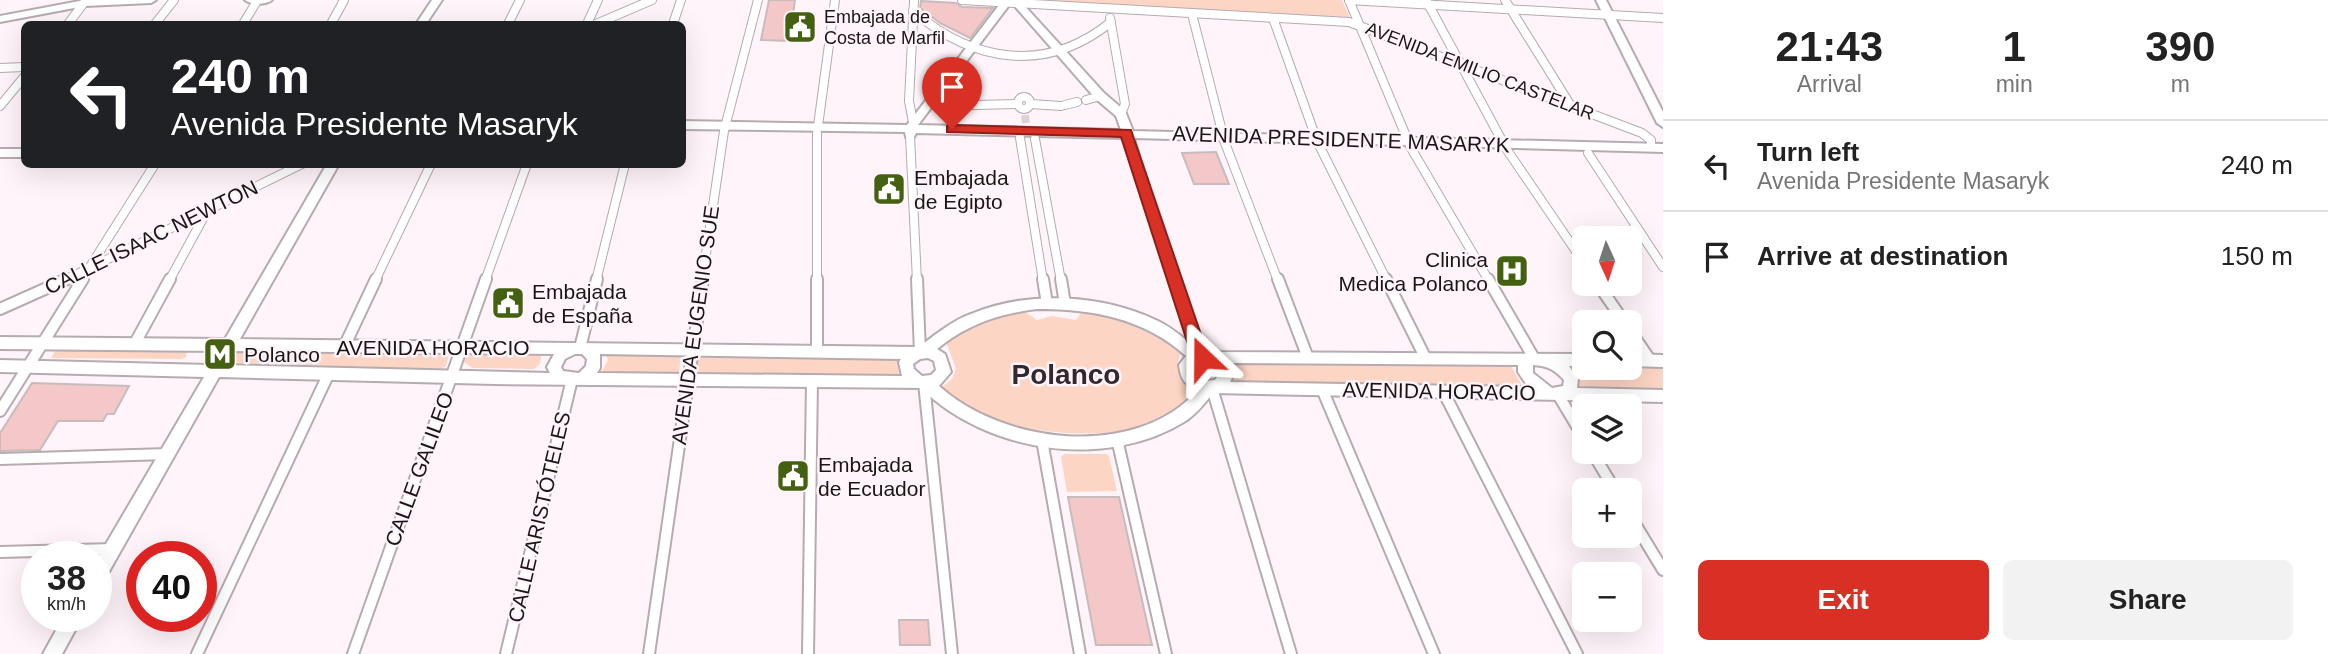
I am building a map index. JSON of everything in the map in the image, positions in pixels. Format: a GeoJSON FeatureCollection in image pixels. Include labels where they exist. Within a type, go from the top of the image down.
{"type":"FeatureCollection","features":[{"type":"Feature","properties":{"kind":"street"},"geometry":{"type":"LineString","coordinates":[[0,13],[71,0]]}},
{"type":"Feature","properties":{"kind":"street"},"geometry":{"type":"LineString","coordinates":[[0,19],[86,2],[151,0]]}},
{"type":"Feature","properties":{"kind":"street"},"geometry":{"type":"LineString","coordinates":[[157,21],[174,0]]}},
{"type":"Feature","properties":{"kind":"street"},"geometry":{"type":"LineString","coordinates":[[245,21],[258,0]]}},
{"type":"Feature","properties":{"kind":"street"},"geometry":{"type":"LineString","coordinates":[[333,21],[344,0]]}},
{"type":"Feature","properties":{"kind":"street"},"geometry":{"type":"LineString","coordinates":[[423,21],[437,0]]}},
{"type":"Feature","properties":{"kind":"street"},"geometry":{"type":"LineString","coordinates":[[510,21],[520,0]]}},
{"type":"Feature","properties":{"kind":"street"},"geometry":{"type":"LineString","coordinates":[[588,21],[598,0]]}},
{"type":"Feature","properties":{"kind":"street"},"geometry":{"type":"LineString","coordinates":[[603,21],[652,0]]}},
{"type":"Feature","properties":{"kind":"street"},"geometry":{"type":"LineString","coordinates":[[674,21],[681,0]]}},
{"type":"Feature","properties":{"kind":"street","name":"AVENIDA EUGENIO SUE"},"geometry":{"type":"LineString","coordinates":[[649,654],[725,127],[758,0]]}},
{"type":"Feature","properties":{"kind":"street"},"geometry":{"type":"LineString","coordinates":[[817,351],[817,130],[835,0]]}},
{"type":"Feature","properties":{"kind":"street"},"geometry":{"type":"LineString","coordinates":[[914,0],[909,101],[920,352]]}},
{"type":"Feature","properties":{"kind":"street","name":"AVENIDA EMILIO CASTELAR"},"geometry":{"type":"LineString","coordinates":[[962,0],[1359,24],[1642,133],[1657,147]]}},
{"type":"Feature","properties":{"kind":"street"},"geometry":{"type":"LineString","coordinates":[[1536,360],[1524,368],[1527,378],[1538,387],[1557,393],[1571,387],[1569,376],[1561,368],[1536,360],[1410,144],[1349,0],[1427,2],[1511,10],[1663,18]]}},
{"type":"Feature","properties":{"kind":"street"},"geometry":{"type":"LineString","coordinates":[[1505,0],[1570,106]]}},
{"type":"Feature","properties":{"kind":"street"},"geometry":{"type":"LineString","coordinates":[[1601,0],[1663,123]]}},
{"type":"Feature","properties":{"kind":"street"},"geometry":{"type":"LineString","coordinates":[[911,129],[942,95],[973,47],[1013,1],[1100,96],[1121,114],[1200,357]]}},
{"type":"Feature","properties":{"kind":"street"},"geometry":{"type":"LineString","coordinates":[[70,21],[86,2]]}},
{"type":"Feature","properties":{"kind":"street"},"geometry":{"type":"LineString","coordinates":[[1427,2],[1505,147],[1572,245]]}},
{"type":"Feature","properties":{"kind":"street"},"geometry":{"type":"LineString","coordinates":[[1109,8],[1125,104],[1121,114]]}},
{"type":"Feature","properties":{"kind":"street"},"geometry":{"type":"LineString","coordinates":[[913,11],[935,30],[973,47],[1017,55],[1059,50],[1086,41],[1111,22]]}},
{"type":"Feature","properties":{"kind":"street"},"geometry":{"type":"LineString","coordinates":[[1192,14],[1224,139],[1308,358]]}},
{"type":"Feature","properties":{"kind":"street"},"geometry":{"type":"LineString","coordinates":[[1273,18],[1318,141],[1426,359]]}},
{"type":"Feature","properties":{"kind":"street"},"geometry":{"type":"LineString","coordinates":[[0,68],[21,67]]}},
{"type":"Feature","properties":{"kind":"street"},"geometry":{"type":"LineString","coordinates":[[0,106],[21,81]]}},
{"type":"Feature","properties":{"kind":"street"},"geometry":{"type":"LineString","coordinates":[[959,100],[1026,120],[1100,96]]}},
{"type":"Feature","properties":{"kind":"street"},"geometry":{"type":"LineString","coordinates":[[1026,120],[1046,304]]}},
{"type":"Feature","properties":{"kind":"street"},"geometry":{"type":"LineString","coordinates":[[1026,120],[1065,304]]}},
{"type":"Feature","properties":{"kind":"street","name":"AVENIDA PRESIDENTE MASARYK"},"geometry":{"type":"LineString","coordinates":[[686,125],[817,130],[911,129],[1026,120],[1129,137],[1505,147],[1657,147]]}},
{"type":"Feature","properties":{"kind":"street","name":"AVENIDA PRESIDENTE MASARYK"},"geometry":{"type":"LineString","coordinates":[[686,132],[725,127]]}},
{"type":"Feature","properties":{"kind":"street"},"geometry":{"type":"LineString","coordinates":[[0,147],[21,146]]}},
{"type":"Feature","properties":{"kind":"street","name":"AVENIDA PRESIDENTE MASARYK"},"geometry":{"type":"LineString","coordinates":[[1505,147],[1663,155]]}},
{"type":"Feature","properties":{"kind":"street"},"geometry":{"type":"LineString","coordinates":[[0,153],[21,153]]}},
{"type":"Feature","properties":{"kind":"street"},"geometry":{"type":"LineString","coordinates":[[1588,153],[1663,267]]}},
{"type":"Feature","properties":{"kind":"street"},"geometry":{"type":"LineString","coordinates":[[0,411],[153,168]]}},
{"type":"Feature","properties":{"kind":"street","name":"CALLE ISAAC NEWTON"},"geometry":{"type":"LineString","coordinates":[[0,309],[90,269],[294,168]]}},
{"type":"Feature","properties":{"kind":"street"},"geometry":{"type":"LineString","coordinates":[[0,552],[113,550],[331,168]]}},
{"type":"Feature","properties":{"kind":"street"},"geometry":{"type":"LineString","coordinates":[[344,346],[429,168]]}},
{"type":"Feature","properties":{"kind":"street","name":"CALLE GALILEO"},"geometry":{"type":"LineString","coordinates":[[353,654],[526,168]]}},
{"type":"Feature","properties":{"kind":"street"},"geometry":{"type":"LineString","coordinates":[[580,348],[624,168]]}},
{"type":"Feature","properties":{"kind":"street"},"geometry":{"type":"LineString","coordinates":[[134,345],[207,211]]}},
{"type":"Feature","properties":{"kind":"street"},"geometry":{"type":"LineString","coordinates":[[1065,304],[1116,311],[1141,318],[1173,334],[1200,357],[1214,361],[1223,369],[1224,381],[1212,388],[1182,415],[1145,434],[1081,442],[1042,439],[995,428],[950,405],[923,383],[909,376],[905,367],[908,358],[954,328],[984,314],[1005,308],[1065,304]]}},
{"type":"Feature","properties":{"kind":"street","name":"AVENIDA HORACIO"},"geometry":{"type":"LineString","coordinates":[[0,343],[920,352]]}},
{"type":"Feature","properties":{"kind":"street"},"geometry":{"type":"LineString","coordinates":[[1642,344],[1657,361]]}},
{"type":"Feature","properties":{"kind":"street"},"geometry":{"type":"LineString","coordinates":[[178,369],[194,355],[192,347],[187,346]]}},
{"type":"Feature","properties":{"kind":"street"},"geometry":{"type":"LineString","coordinates":[[580,348],[595,362],[590,373],[572,379],[559,377],[554,367],[560,355],[580,348]]}},
{"type":"Feature","properties":{"kind":"street"},"geometry":{"type":"LineString","coordinates":[[920,352],[940,358],[945,367],[939,379],[923,383]]}},
{"type":"Feature","properties":{"kind":"street"},"geometry":{"type":"LineString","coordinates":[[1200,357],[1189,361],[1186,373],[1197,385],[1212,388]]}},
{"type":"Feature","properties":{"kind":"street","name":"AVENIDA HORACIO"},"geometry":{"type":"LineString","coordinates":[[1200,357],[1572,360]]}},
{"type":"Feature","properties":{"kind":"street","name":"AVENIDA HORACIO"},"geometry":{"type":"LineString","coordinates":[[0,366],[216,369],[451,378],[923,383]]}},
{"type":"Feature","properties":{"kind":"street"},"geometry":{"type":"LineString","coordinates":[[197,654],[329,373]]}},
{"type":"Feature","properties":{"kind":"street","name":"CALLE ARISTÓTELES"},"geometry":{"type":"LineString","coordinates":[[506,654],[572,379]]}},
{"type":"Feature","properties":{"kind":"street"},"geometry":{"type":"LineString","coordinates":[[808,654],[812,381]]}},
{"type":"Feature","properties":{"kind":"street"},"geometry":{"type":"LineString","coordinates":[[923,383],[952,654]]}},
{"type":"Feature","properties":{"kind":"street"},"geometry":{"type":"LineString","coordinates":[[1212,388],[1291,654]]}},
{"type":"Feature","properties":{"kind":"street","name":"AVENIDA HORACIO"},"geometry":{"type":"LineString","coordinates":[[1212,388],[1663,396]]}},
{"type":"Feature","properties":{"kind":"street"},"geometry":{"type":"LineString","coordinates":[[1322,389],[1434,654]]}},
{"type":"Feature","properties":{"kind":"street"},"geometry":{"type":"LineString","coordinates":[[1443,391],[1577,654]]}},
{"type":"Feature","properties":{"kind":"street"},"geometry":{"type":"LineString","coordinates":[[1557,393],[1572,418]]}},
{"type":"Feature","properties":{"kind":"street"},"geometry":{"type":"LineString","coordinates":[[1042,439],[1080,654]]}},
{"type":"Feature","properties":{"kind":"street"},"geometry":{"type":"LineString","coordinates":[[1117,439],[1166,654]]}},
{"type":"Feature","properties":{"kind":"street"},"geometry":{"type":"LineString","coordinates":[[0,459],[167,454]]}},
{"type":"Feature","properties":{"kind":"street"},"geometry":{"type":"LineString","coordinates":[[1642,535],[1663,570]]}},
{"type":"Feature","properties":{"kind":"street"},"geometry":{"type":"LineString","coordinates":[[52,654],[65,632]]}},
{"type":"Feature","properties":{"kind":"shaded area"},"geometry":{"type":"Polygon","coordinates":[[[1007,0],[1342,0],[1350,18],[1348,20],[1007,0]]]}},
{"type":"Feature","properties":{"kind":"shaded area"},"geometry":{"type":"Polygon","coordinates":[[[1021,309],[1037,320],[1052,316],[1076,320],[1084,309],[1130,319],[1183,348],[1178,362],[1179,373],[1199,390],[1180,410],[1161,421],[1109,432],[1079,433],[1022,427],[976,413],[942,387],[952,379],[956,369],[945,339],[959,327],[1021,309]]]}},
{"type":"Feature","properties":{"kind":"shaded area"},"geometry":{"type":"Polygon","coordinates":[[[58,346],[177,349],[187,352],[186,357],[181,359],[51,358],[58,346]]]}},
{"type":"Feature","properties":{"kind":"shaded area"},"geometry":{"type":"Polygon","coordinates":[[[229,349],[447,350],[449,354],[446,366],[440,369],[233,363],[224,360],[229,349]]]}},
{"type":"Feature","properties":{"kind":"shaded area"},"geometry":{"type":"Polygon","coordinates":[[[467,349],[542,353],[540,364],[534,369],[472,368],[464,362],[467,349]]]}},
{"type":"Feature","properties":{"kind":"shaded area"},"geometry":{"type":"Polygon","coordinates":[[[605,351],[681,352],[679,374],[601,373],[608,360],[605,351]]]}},
{"type":"Feature","properties":{"kind":"shaded area"},"geometry":{"type":"Polygon","coordinates":[[[697,354],[898,356],[899,380],[694,378],[697,354]]]}},
{"type":"Feature","properties":{"kind":"shaded area"},"geometry":{"type":"Polygon","coordinates":[[[1509,362],[1522,386],[1243,383],[1230,380],[1229,370],[1222,363],[1509,362]]]}},
{"type":"Feature","properties":{"kind":"shaded area"},"geometry":{"type":"Polygon","coordinates":[[[1642,363],[1663,364],[1663,389],[1578,386],[1574,380],[1642,380],[1642,363]]]}},
{"type":"Feature","properties":{"kind":"shaded area"},"geometry":{"type":"Polygon","coordinates":[[[1572,365],[1572,376],[1566,366],[1572,365]]]}},
{"type":"Feature","properties":{"kind":"shaded area"},"geometry":{"type":"Polygon","coordinates":[[[1064,454],[1109,456],[1117,491],[1067,492],[1061,457],[1064,454]]]}},
{"type":"Feature","properties":{"kind":"building"},"geometry":{"type":"Polygon","coordinates":[[[769,0],[795,0],[789,41],[761,40],[769,0]]]}},
{"type":"Feature","properties":{"kind":"building"},"geometry":{"type":"Polygon","coordinates":[[[921,1],[993,8],[970,38],[940,23],[920,8],[921,1]]]}},
{"type":"Feature","properties":{"kind":"building"},"geometry":{"type":"Polygon","coordinates":[[[1216,152],[1229,184],[1194,184],[1182,153],[1216,152]]]}},
{"type":"Feature","properties":{"kind":"building"},"geometry":{"type":"Polygon","coordinates":[[[32,383],[129,386],[114,414],[107,414],[103,421],[58,421],[40,450],[0,451],[0,433],[32,383]]]}},
{"type":"Feature","properties":{"kind":"building"},"geometry":{"type":"Polygon","coordinates":[[[1068,497],[1119,497],[1152,645],[1096,645],[1068,497]]]}},
{"type":"Feature","properties":{"kind":"building"},"geometry":{"type":"Polygon","coordinates":[[[899,620],[928,620],[930,645],[900,645],[899,620]]]}},
{"type":"Feature","properties":{"kind":"tunnel"},"geometry":{"type":"LineString","coordinates":[[947,97],[959,100]]}},
{"type":"Feature","properties":{"kind":"tunnel"},"geometry":{"type":"LineString","coordinates":[[1025,115],[1026,124]]}},
{"type":"Feature","properties":{"kind":"place","name":"Embajada de Costa de Marfil"},"geometry":{"type":"Point","coordinates":[800,27]}},
{"type":"Feature","properties":{"kind":"place","name":"Embajada de Egipto"},"geometry":{"type":"Point","coordinates":[889,189]}},
{"type":"Feature","properties":{"kind":"place","name":"Clinica Medica Polanco"},"geometry":{"type":"Point","coordinates":[1512,271]}},
{"type":"Feature","properties":{"kind":"place","name":"Embajada de España"},"geometry":{"type":"Point","coordinates":[508,303]}},
{"type":"Feature","properties":{"kind":"place","name":"Polanco"},"geometry":{"type":"Point","coordinates":[220,354]}},
{"type":"Feature","properties":{"kind":"place","name":"Embajada de Ecuador"},"geometry":{"type":"Point","coordinates":[793,476]}},
{"type":"Feature","properties":{"kind":"district","name":"Polanco"},"geometry":{"type":"Point","coordinates":[1066,374]}},
{"type":"Feature","properties":{"kind":"route"},"geometry":{"type":"LineString","coordinates":[[952,129],[1127,133],[1200,357],[1203,358]]}}]}
